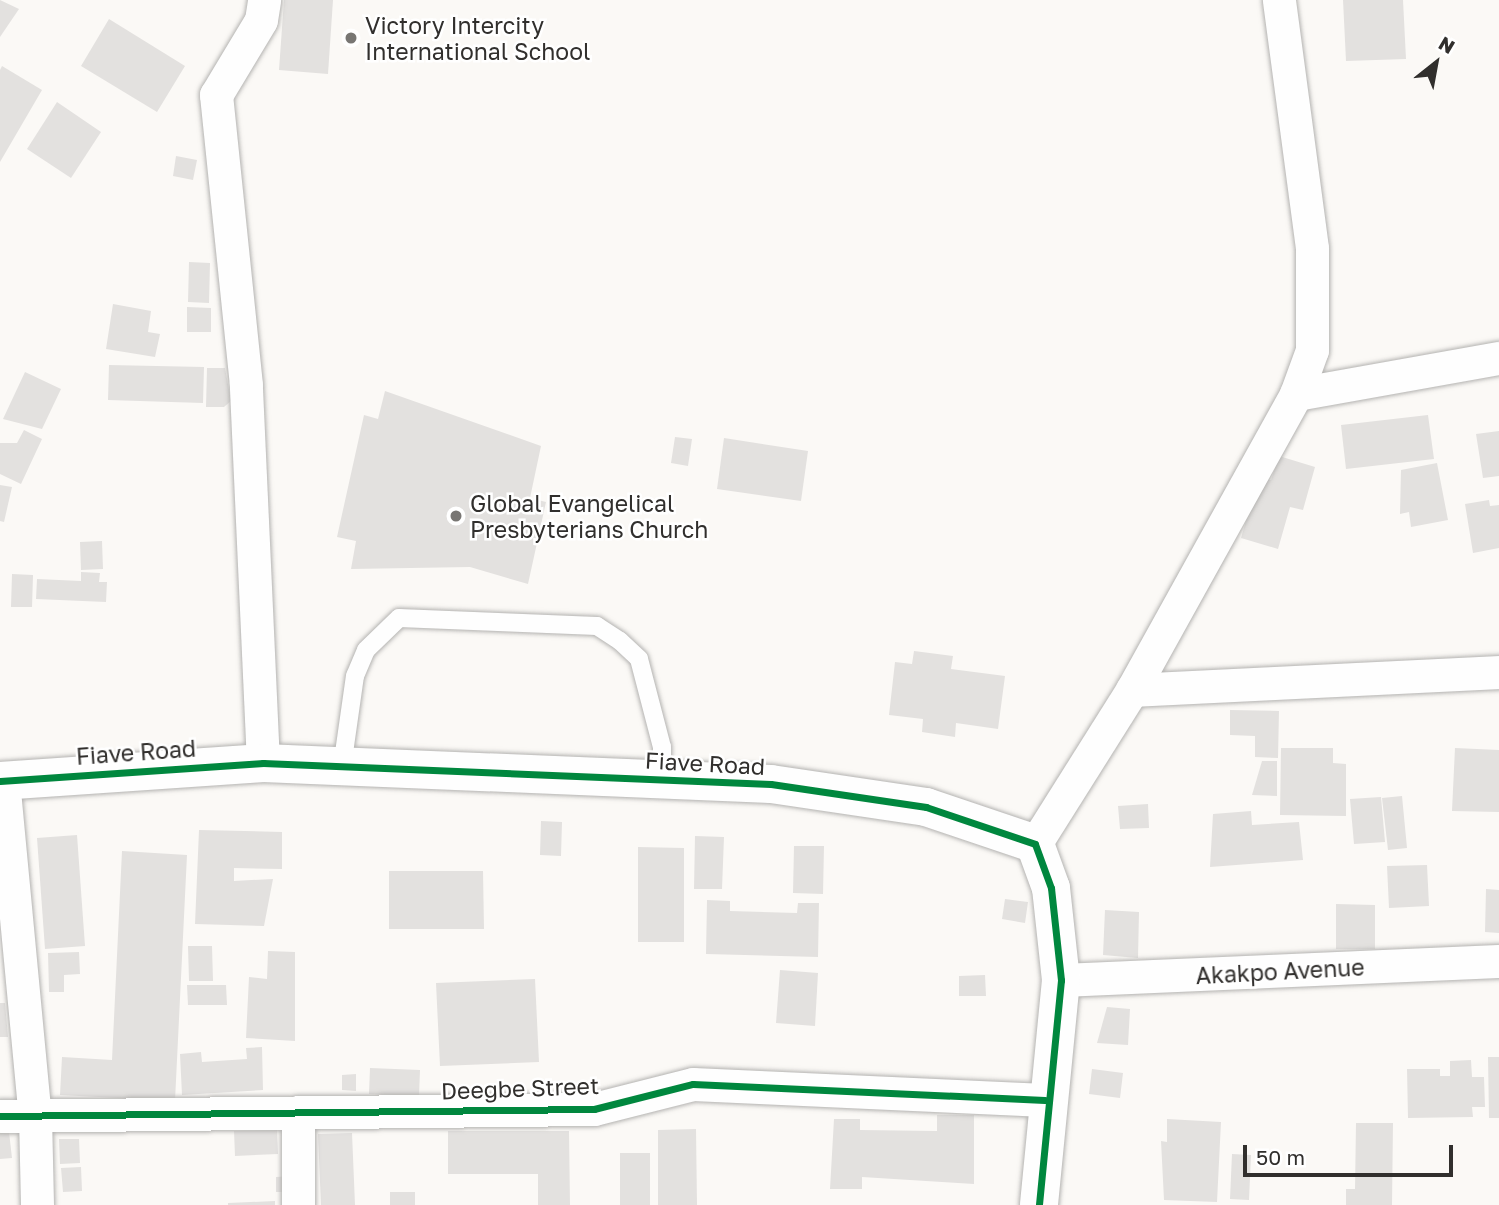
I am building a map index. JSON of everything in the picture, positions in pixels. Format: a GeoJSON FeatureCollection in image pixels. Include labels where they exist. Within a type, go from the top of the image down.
{"type":"FeatureCollection","features":[{"type":"Feature","properties":{"kind":"street"},"geometry":{"type":"LineString","coordinates":[[263,763],[246,385],[216,95],[261,20],[264,0]]}},
{"type":"Feature","properties":{"kind":"street"},"geometry":{"type":"LineString","coordinates":[[1038,1205],[1045,1100],[1061,980],[1051,888],[1035,844],[1132,690],[1296,394],[1312,350],[1312,248],[1279,0]]}},
{"type":"Feature","properties":{"kind":"street"},"geometry":{"type":"LineString","coordinates":[[1296,394],[1499,358]]}},
{"type":"Feature","properties":{"kind":"street"},"geometry":{"type":"LineString","coordinates":[[1132,690],[1499,672]]}},
{"type":"Feature","properties":{"kind":"street","name":"Fiave Road"},"geometry":{"type":"LineString","coordinates":[[1,780],[263,763],[771,785],[926,807],[1035,844]]}},
{"type":"Feature","properties":{"kind":"street"},"geometry":{"type":"LineString","coordinates":[[1,780],[35,1115],[37,1205]]}},
{"type":"Feature","properties":{"kind":"street","name":"Akakpo Avenue"},"geometry":{"type":"LineString","coordinates":[[1061,980],[1499,961]]}},
{"type":"Feature","properties":{"kind":"street","name":"Deegbe Street"},"geometry":{"type":"LineString","coordinates":[[0,1116],[594,1109],[693,1084],[1045,1100]]}},
{"type":"Feature","properties":{"kind":"street"},"geometry":{"type":"LineString","coordinates":[[298,1112],[298,1205]]}},
{"type":"Feature","properties":{"kind":"lane"},"geometry":{"type":"LineString","coordinates":[[342,767],[355,676],[366,650],[399,618],[412,618],[597,626],[620,640],[639,659],[662,747],[662,780]]}},
{"type":"Feature","properties":{"kind":"building"},"geometry":{"type":"Polygon","coordinates":[[[0,0],[19,9],[0,37],[0,0]]]}},
{"type":"Feature","properties":{"kind":"building"},"geometry":{"type":"Polygon","coordinates":[[[284,0],[333,0],[328,74],[279,70],[284,0]]]}},
{"type":"Feature","properties":{"kind":"building"},"geometry":{"type":"Polygon","coordinates":[[[1343,0],[1403,0],[1406,59],[1346,61],[1343,0]]]}},
{"type":"Feature","properties":{"kind":"building"},"geometry":{"type":"Polygon","coordinates":[[[109,19],[185,66],[157,112],[81,66],[109,19]]]}},
{"type":"Feature","properties":{"kind":"building"},"geometry":{"type":"Polygon","coordinates":[[[2,66],[42,90],[0,162],[0,70],[2,66]]]}},
{"type":"Feature","properties":{"kind":"building"},"geometry":{"type":"Polygon","coordinates":[[[57,102],[101,132],[71,178],[27,149],[57,102]]]}},
{"type":"Feature","properties":{"kind":"building"},"geometry":{"type":"Polygon","coordinates":[[[176,156],[197,160],[193,180],[173,176],[176,156]]]}},
{"type":"Feature","properties":{"kind":"building"},"geometry":{"type":"Polygon","coordinates":[[[189,262],[210,263],[209,303],[188,302],[189,262]]]}},
{"type":"Feature","properties":{"kind":"building"},"geometry":{"type":"Polygon","coordinates":[[[113,304],[151,311],[148,332],[160,334],[155,357],[106,349],[113,304]]]}},
{"type":"Feature","properties":{"kind":"building"},"geometry":{"type":"Polygon","coordinates":[[[187,307],[211,308],[211,332],[187,332],[187,307]]]}},
{"type":"Feature","properties":{"kind":"building"},"geometry":{"type":"Polygon","coordinates":[[[109,365],[204,367],[203,403],[108,400],[109,365]]]}},
{"type":"Feature","properties":{"kind":"building"},"geometry":{"type":"Polygon","coordinates":[[[207,368],[225,368],[231,401],[224,407],[206,407],[207,368]]]}},
{"type":"Feature","properties":{"kind":"building"},"geometry":{"type":"Polygon","coordinates":[[[25,372],[61,389],[42,429],[3,419],[25,372]]]}},
{"type":"Feature","properties":{"kind":"building"},"geometry":{"type":"Polygon","coordinates":[[[385,391],[541,446],[530,498],[546,502],[528,584],[470,567],[351,569],[356,541],[337,537],[364,415],[378,419],[385,391]]]}},
{"type":"Feature","properties":{"kind":"building"},"geometry":{"type":"Polygon","coordinates":[[[1428,415],[1434,459],[1346,469],[1341,425],[1428,415]]]}},
{"type":"Feature","properties":{"kind":"building"},"geometry":{"type":"Polygon","coordinates":[[[24,430],[42,439],[21,484],[0,474],[0,443],[17,443],[24,430]]]}},
{"type":"Feature","properties":{"kind":"building"},"geometry":{"type":"Polygon","coordinates":[[[1499,431],[1499,476],[1483,478],[1476,434],[1499,431]]]}},
{"type":"Feature","properties":{"kind":"building"},"geometry":{"type":"Polygon","coordinates":[[[675,437],[692,439],[688,466],[671,463],[675,437]]]}},
{"type":"Feature","properties":{"kind":"building"},"geometry":{"type":"Polygon","coordinates":[[[724,438],[808,451],[801,501],[717,489],[724,438]]]}},
{"type":"Feature","properties":{"kind":"building"},"geometry":{"type":"Polygon","coordinates":[[[1279,456],[1315,467],[1303,510],[1290,507],[1278,549],[1241,538],[1253,497],[1263,478],[1271,480],[1279,456]]]}},
{"type":"Feature","properties":{"kind":"building"},"geometry":{"type":"Polygon","coordinates":[[[1437,463],[1448,520],[1411,527],[1409,512],[1400,514],[1401,470],[1437,463]]]}},
{"type":"Feature","properties":{"kind":"building"},"geometry":{"type":"Polygon","coordinates":[[[0,485],[12,487],[4,522],[0,521],[0,485]]]}},
{"type":"Feature","properties":{"kind":"building"},"geometry":{"type":"Polygon","coordinates":[[[1489,500],[1490,506],[1499,505],[1499,548],[1473,553],[1465,504],[1489,500]]]}},
{"type":"Feature","properties":{"kind":"building"},"geometry":{"type":"Polygon","coordinates":[[[102,541],[103,569],[81,570],[80,542],[102,541]]]}},
{"type":"Feature","properties":{"kind":"building"},"geometry":{"type":"Polygon","coordinates":[[[81,572],[100,573],[99,582],[107,582],[106,602],[36,599],[37,579],[81,581],[81,572]]]}},
{"type":"Feature","properties":{"kind":"building"},"geometry":{"type":"Polygon","coordinates":[[[12,574],[33,575],[32,607],[11,607],[12,574]]]}},
{"type":"Feature","properties":{"kind":"building"},"geometry":{"type":"Polygon","coordinates":[[[914,651],[953,656],[951,669],[1005,676],[998,729],[956,723],[955,737],[922,732],[923,719],[889,715],[895,662],[912,664],[914,651]]]}},
{"type":"Feature","properties":{"kind":"building"},"geometry":{"type":"Polygon","coordinates":[[[1230,710],[1279,711],[1278,758],[1255,757],[1255,736],[1230,735],[1230,710]]]}},
{"type":"Feature","properties":{"kind":"building"},"geometry":{"type":"Polygon","coordinates":[[[1281,748],[1333,748],[1333,763],[1346,764],[1346,816],[1280,815],[1281,748]]]}},
{"type":"Feature","properties":{"kind":"building"},"geometry":{"type":"Polygon","coordinates":[[[1455,748],[1499,750],[1499,812],[1452,811],[1455,748]]]}},
{"type":"Feature","properties":{"kind":"building"},"geometry":{"type":"Polygon","coordinates":[[[1262,761],[1277,761],[1277,796],[1252,795],[1262,761]]]}},
{"type":"Feature","properties":{"kind":"building"},"geometry":{"type":"Polygon","coordinates":[[[1402,796],[1407,848],[1388,850],[1382,798],[1402,796]]]}},
{"type":"Feature","properties":{"kind":"building"},"geometry":{"type":"Polygon","coordinates":[[[1381,797],[1385,842],[1354,844],[1350,799],[1381,797]]]}},
{"type":"Feature","properties":{"kind":"building"},"geometry":{"type":"Polygon","coordinates":[[[1148,804],[1149,828],[1120,829],[1118,806],[1148,804]]]}},
{"type":"Feature","properties":{"kind":"building"},"geometry":{"type":"Polygon","coordinates":[[[1251,811],[1252,825],[1299,822],[1303,860],[1210,867],[1213,814],[1251,811]]]}},
{"type":"Feature","properties":{"kind":"building"},"geometry":{"type":"Polygon","coordinates":[[[541,821],[562,822],[561,856],[540,855],[541,821]]]}},
{"type":"Feature","properties":{"kind":"building"},"geometry":{"type":"Polygon","coordinates":[[[199,830],[282,832],[282,869],[234,868],[234,881],[273,879],[264,926],[195,924],[199,830]]]}},
{"type":"Feature","properties":{"kind":"building"},"geometry":{"type":"Polygon","coordinates":[[[77,835],[85,946],[45,949],[37,838],[77,835]]]}},
{"type":"Feature","properties":{"kind":"building"},"geometry":{"type":"Polygon","coordinates":[[[695,836],[724,837],[722,889],[694,889],[695,836]]]}},
{"type":"Feature","properties":{"kind":"building"},"geometry":{"type":"Polygon","coordinates":[[[794,846],[824,846],[823,894],[793,893],[794,846]]]}},
{"type":"Feature","properties":{"kind":"building"},"geometry":{"type":"Polygon","coordinates":[[[638,847],[684,848],[684,942],[638,942],[638,847]]]}},
{"type":"Feature","properties":{"kind":"building"},"geometry":{"type":"Polygon","coordinates":[[[122,851],[187,855],[175,1101],[60,1095],[62,1057],[112,1060],[122,851]]]}},
{"type":"Feature","properties":{"kind":"building"},"geometry":{"type":"Polygon","coordinates":[[[1427,865],[1429,906],[1389,908],[1387,866],[1427,865]]]}},
{"type":"Feature","properties":{"kind":"building"},"geometry":{"type":"Polygon","coordinates":[[[389,871],[483,871],[484,929],[389,929],[389,871]]]}},
{"type":"Feature","properties":{"kind":"building"},"geometry":{"type":"Polygon","coordinates":[[[1486,889],[1499,890],[1499,933],[1485,932],[1486,889]]]}},
{"type":"Feature","properties":{"kind":"building"},"geometry":{"type":"Polygon","coordinates":[[[1005,899],[1028,902],[1025,923],[1002,919],[1005,899]]]}},
{"type":"Feature","properties":{"kind":"building"},"geometry":{"type":"Polygon","coordinates":[[[707,900],[730,901],[730,911],[797,913],[798,903],[819,903],[818,957],[706,954],[707,900]]]}},
{"type":"Feature","properties":{"kind":"building"},"geometry":{"type":"Polygon","coordinates":[[[1336,904],[1375,905],[1375,949],[1336,949],[1336,904]]]}},
{"type":"Feature","properties":{"kind":"building"},"geometry":{"type":"Polygon","coordinates":[[[1105,910],[1139,912],[1138,958],[1103,955],[1105,910]]]}},
{"type":"Feature","properties":{"kind":"building"},"geometry":{"type":"Polygon","coordinates":[[[188,946],[212,946],[213,981],[189,981],[188,946]]]}},
{"type":"Feature","properties":{"kind":"building"},"geometry":{"type":"Polygon","coordinates":[[[268,951],[295,952],[295,1041],[246,1038],[249,977],[267,979],[268,951]]]}},
{"type":"Feature","properties":{"kind":"building"},"geometry":{"type":"Polygon","coordinates":[[[79,952],[80,974],[64,975],[64,992],[49,992],[48,953],[79,952]]]}},
{"type":"Feature","properties":{"kind":"building"},"geometry":{"type":"Polygon","coordinates":[[[780,970],[818,973],[815,1026],[776,1023],[780,970]]]}},
{"type":"Feature","properties":{"kind":"building"},"geometry":{"type":"Polygon","coordinates":[[[985,975],[986,996],[959,996],[959,976],[985,975]]]}},
{"type":"Feature","properties":{"kind":"building"},"geometry":{"type":"Polygon","coordinates":[[[535,979],[539,1062],[440,1066],[436,983],[535,979]]]}},
{"type":"Feature","properties":{"kind":"building"},"geometry":{"type":"Polygon","coordinates":[[[187,985],[226,985],[227,1005],[188,1005],[187,985]]]}},
{"type":"Feature","properties":{"kind":"building"},"geometry":{"type":"Polygon","coordinates":[[[0,1003],[5,1003],[8,1037],[0,1037],[0,1003]]]}},
{"type":"Feature","properties":{"kind":"building"},"geometry":{"type":"Polygon","coordinates":[[[1107,1007],[1130,1009],[1128,1045],[1097,1043],[1107,1007]]]}},
{"type":"Feature","properties":{"kind":"building"},"geometry":{"type":"Polygon","coordinates":[[[262,1047],[263,1090],[182,1095],[180,1054],[201,1052],[202,1062],[247,1059],[246,1048],[262,1047]]]}},
{"type":"Feature","properties":{"kind":"building"},"geometry":{"type":"Polygon","coordinates":[[[1488,1057],[1499,1057],[1499,1118],[1489,1118],[1488,1057]]]}},
{"type":"Feature","properties":{"kind":"building"},"geometry":{"type":"Polygon","coordinates":[[[1471,1060],[1472,1077],[1484,1077],[1485,1107],[1472,1107],[1473,1117],[1408,1118],[1407,1069],[1440,1069],[1440,1076],[1450,1076],[1450,1061],[1471,1060]]]}},
{"type":"Feature","properties":{"kind":"building"},"geometry":{"type":"Polygon","coordinates":[[[370,1068],[420,1070],[419,1096],[369,1094],[370,1068]]]}},
{"type":"Feature","properties":{"kind":"building"},"geometry":{"type":"Polygon","coordinates":[[[1092,1069],[1123,1073],[1120,1098],[1089,1094],[1092,1069]]]}},
{"type":"Feature","properties":{"kind":"building"},"geometry":{"type":"Polygon","coordinates":[[[356,1074],[356,1091],[342,1090],[342,1075],[356,1074]]]}},
{"type":"Feature","properties":{"kind":"building"},"geometry":{"type":"Polygon","coordinates":[[[937,1115],[974,1115],[974,1184],[862,1177],[862,1189],[830,1189],[834,1119],[860,1119],[860,1130],[937,1131],[937,1115]]]}},
{"type":"Feature","properties":{"kind":"building"},"geometry":{"type":"Polygon","coordinates":[[[1167,1119],[1221,1122],[1217,1202],[1164,1200],[1161,1141],[1167,1142],[1167,1119]]]}},
{"type":"Feature","properties":{"kind":"building"},"geometry":{"type":"Polygon","coordinates":[[[1356,1123],[1393,1123],[1392,1205],[1346,1205],[1346,1189],[1355,1189],[1356,1123]]]}},
{"type":"Feature","properties":{"kind":"building"},"geometry":{"type":"Polygon","coordinates":[[[696,1129],[697,1205],[658,1205],[658,1130],[696,1129]]]}},
{"type":"Feature","properties":{"kind":"building"},"geometry":{"type":"Polygon","coordinates":[[[277,1130],[278,1154],[235,1156],[234,1131],[277,1130]]]}},
{"type":"Feature","properties":{"kind":"building"},"geometry":{"type":"Polygon","coordinates":[[[448,1131],[569,1131],[570,1205],[538,1205],[538,1174],[448,1174],[448,1131]]]}},
{"type":"Feature","properties":{"kind":"building"},"geometry":{"type":"Polygon","coordinates":[[[9,1132],[12,1158],[0,1159],[0,1133],[9,1132]]]}},
{"type":"Feature","properties":{"kind":"building"},"geometry":{"type":"Polygon","coordinates":[[[352,1133],[355,1205],[321,1205],[318,1134],[352,1133]]]}},
{"type":"Feature","properties":{"kind":"building"},"geometry":{"type":"Polygon","coordinates":[[[59,1139],[79,1139],[80,1163],[60,1164],[59,1139]]]}},
{"type":"Feature","properties":{"kind":"building"},"geometry":{"type":"Polygon","coordinates":[[[620,1153],[650,1153],[650,1205],[620,1205],[620,1153]]]}},
{"type":"Feature","properties":{"kind":"building"},"geometry":{"type":"Polygon","coordinates":[[[1232,1154],[1251,1155],[1249,1200],[1230,1199],[1232,1154]]]}},
{"type":"Feature","properties":{"kind":"building"},"geometry":{"type":"Polygon","coordinates":[[[81,1167],[82,1191],[63,1192],[61,1168],[81,1167]]]}},
{"type":"Feature","properties":{"kind":"building"},"geometry":{"type":"Polygon","coordinates":[[[293,1176],[294,1192],[276,1192],[276,1177],[293,1176]]]}},
{"type":"Feature","properties":{"kind":"building"},"geometry":{"type":"Polygon","coordinates":[[[390,1192],[415,1192],[415,1205],[390,1205],[390,1192]]]}},
{"type":"Feature","properties":{"kind":"building"},"geometry":{"type":"Polygon","coordinates":[[[275,1201],[275,1205],[228,1205],[228,1203],[275,1201]]]}},
{"type":"Feature","properties":{"kind":"cycle path"},"geometry":{"type":"LineString","coordinates":[[0,781],[263,763],[771,784],[926,807],[1035,844],[1051,888],[1061,980],[1039,1205]]}},
{"type":"Feature","properties":{"kind":"cycle path"},"geometry":{"type":"LineString","coordinates":[[0,1116],[594,1109],[693,1084],[1045,1100]]}},
{"type":"Feature","properties":{"kind":"place","name":"Victory Intercity International School"},"geometry":{"type":"Point","coordinates":[351,38]}},
{"type":"Feature","properties":{"kind":"place","name":"Global Evangelical Presbyterians Church"},"geometry":{"type":"Point","coordinates":[456,516]}}]}
